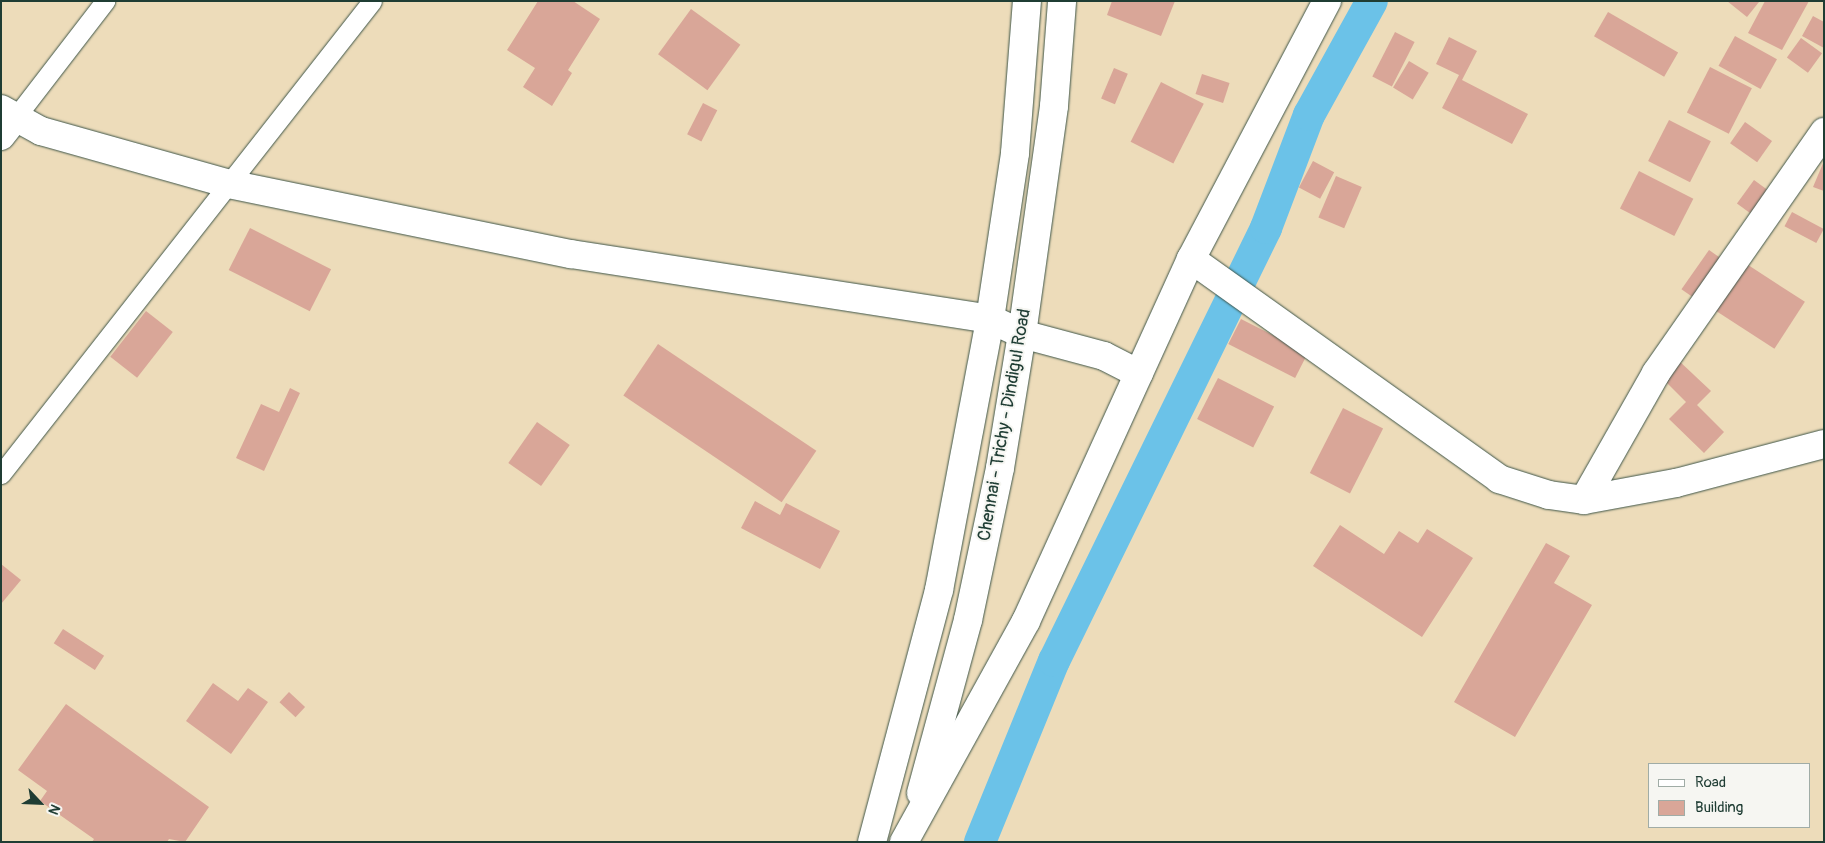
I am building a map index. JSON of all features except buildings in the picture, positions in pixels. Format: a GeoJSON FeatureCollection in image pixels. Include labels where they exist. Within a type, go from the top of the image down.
{"type":"FeatureCollection","features":[{"type":"Feature","properties":{"kind":"main road","name":"Chennai - Trichy - Dindigul Road"},"geometry":{"type":"LineString","coordinates":[[872,842],[938,590],[990,319],[1015,153],[1027,1]]}},
{"type":"Feature","properties":{"kind":"main road","name":"Chennai - Trichy - Dindigul Road"},"geometry":{"type":"LineString","coordinates":[[906,841],[968,620],[1000,468],[1022,334],[1054,106],[1062,1]]}},
{"type":"Feature","properties":{"kind":"main road"},"geometry":{"type":"LineString","coordinates":[[906,841],[1026,621],[1191,259],[1327,1]]}},
{"type":"Feature","properties":{"kind":"main road"},"geometry":{"type":"LineString","coordinates":[[6,121],[229,184],[571,254],[990,319],[1022,334],[1104,356],[1139,374]]}},
{"type":"Feature","properties":{"kind":"main road"},"geometry":{"type":"LineString","coordinates":[[1584,500],[1656,373],[1824,132]]}},
{"type":"Feature","properties":{"kind":"main road"},"geometry":{"type":"LineString","coordinates":[[1191,259],[1500,478],[1549,495],[1584,500],[1676,483],[1824,444]]}},
{"type":"Feature","properties":{"kind":"lane"},"geometry":{"type":"LineString","coordinates":[[6,121],[105,1]]}},
{"type":"Feature","properties":{"kind":"lane"},"geometry":{"type":"LineString","coordinates":[[1,474],[372,1]]}},
{"type":"Feature","properties":{"kind":"waterway"},"geometry":{"type":"LineString","coordinates":[[980,842],[1054,661],[1266,228],[1309,115],[1372,1]]}}]}
